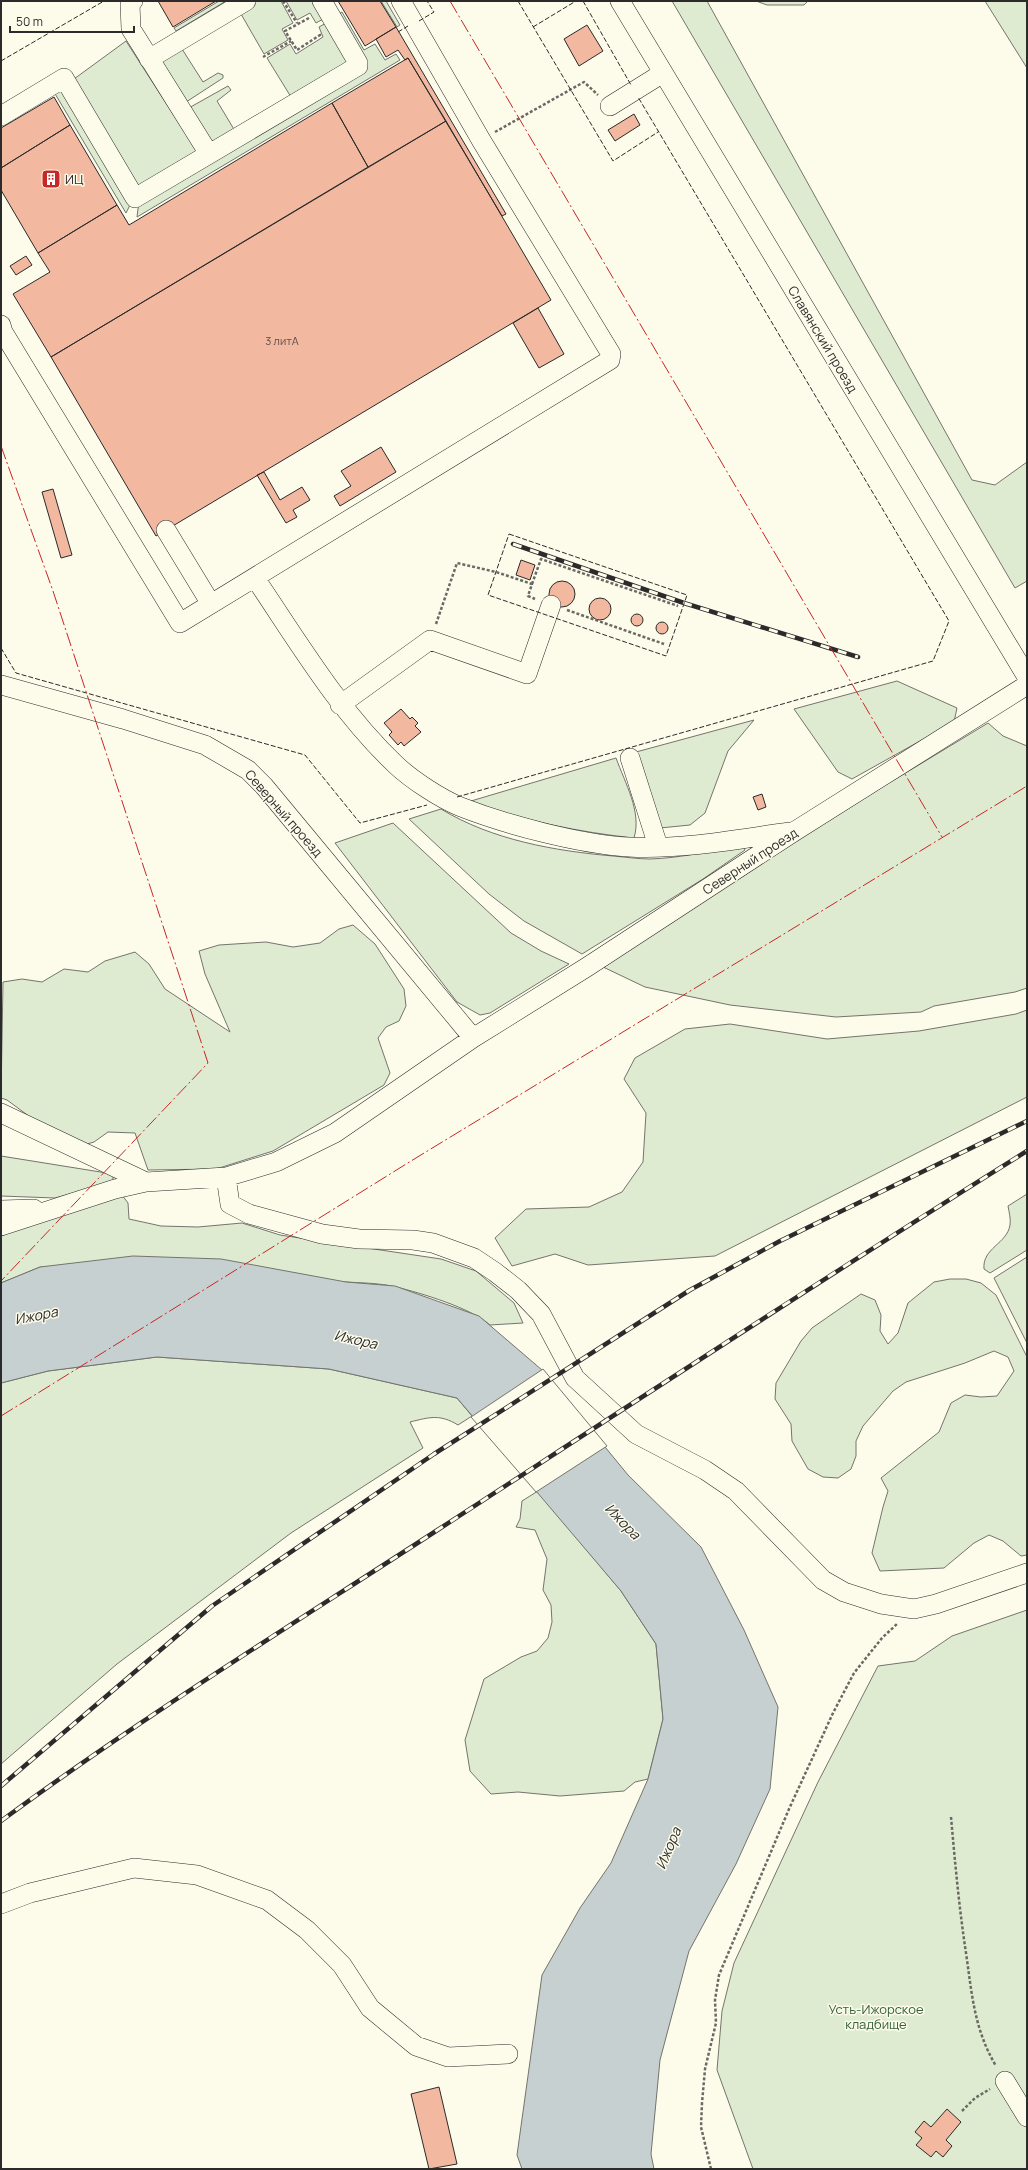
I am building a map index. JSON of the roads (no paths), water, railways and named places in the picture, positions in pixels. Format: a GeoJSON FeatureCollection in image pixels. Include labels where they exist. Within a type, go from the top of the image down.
{"type":"FeatureCollection","features":[{"type":"Feature","properties":{"kind":"street"},"geometry":{"type":"LineString","coordinates":[[133,1],[130,4],[130,29],[209,154]]}},
{"type":"Feature","properties":{"kind":"street"},"geometry":{"type":"LineString","coordinates":[[149,59],[246,1]]}},
{"type":"Feature","properties":{"kind":"street"},"geometry":{"type":"LineString","coordinates":[[1,324],[3,332],[180,623],[611,357],[481,140],[401,1]]}},
{"type":"Feature","properties":{"kind":"street","name":"Славянский проезд"},"geometry":{"type":"LineString","coordinates":[[620,1],[1027,677]]}},
{"type":"Feature","properties":{"kind":"street"},"geometry":{"type":"LineString","coordinates":[[1,116],[64,78],[135,198],[358,66],[358,63],[327,9]]}},
{"type":"Feature","properties":{"kind":"street"},"geometry":{"type":"LineString","coordinates":[[610,106],[663,73]]}},
{"type":"Feature","properties":{"kind":"street"},"geometry":{"type":"LineString","coordinates":[[166,530],[211,604]]}},
{"type":"Feature","properties":{"kind":"street"},"geometry":{"type":"LineString","coordinates":[[255,578],[340,705],[396,765],[426,787],[460,807],[567,838],[628,847],[695,845],[795,831]]}},
{"type":"Feature","properties":{"kind":"street"},"geometry":{"type":"LineString","coordinates":[[340,705],[430,640],[527,674],[551,604]]}},
{"type":"Feature","properties":{"kind":"street","name":"Северный проезд"},"geometry":{"type":"LineString","coordinates":[[1,685],[123,719],[205,745],[248,770],[264,786],[473,1038]]}},
{"type":"Feature","properties":{"kind":"street","name":"Северный проезд"},"geometry":{"type":"LineString","coordinates":[[51,1209],[115,1189],[146,1182],[226,1177],[276,1162],[334,1133],[473,1038],[587,967],[795,831],[1027,685]]}},
{"type":"Feature","properties":{"kind":"street"},"geometry":{"type":"LineString","coordinates":[[630,758],[658,846]]}},
{"type":"Feature","properties":{"kind":"street"},"geometry":{"type":"LineString","coordinates":[[1,1113],[146,1182]]}},
{"type":"Feature","properties":{"kind":"street"},"geometry":{"type":"LineString","coordinates":[[226,1177],[230,1204],[249,1214],[322,1234],[359,1239],[413,1240],[433,1243],[474,1258],[501,1276],[541,1314],[575,1378],[636,1434],[705,1470],[736,1491],[823,1580],[844,1592],[880,1604],[914,1609],[936,1604],[1027,1572]]}},
{"type":"Feature","properties":{"kind":"street"},"geometry":{"type":"LineString","coordinates":[[1,1210],[51,1209]]}},
{"type":"Feature","properties":{"kind":"street"},"geometry":{"type":"LineString","coordinates":[[1,1226],[51,1209]]}},
{"type":"Feature","properties":{"kind":"street"},"geometry":{"type":"LineString","coordinates":[[1,1904],[30,1893],[134,1868],[197,1874],[266,1900],[307,1930],[342,1965],[370,2008],[416,2046],[448,2057],[508,2054]]}},
{"type":"Feature","properties":{"kind":"street"},"geometry":{"type":"LineString","coordinates":[[1005,2081],[1027,2117]]}},
{"type":"Feature","properties":{"kind":"water","name":"Ижора"},"geometry":{"type":"Polygon","coordinates":[[[133,1256],[221,1259],[346,1282],[395,1286],[479,1316],[542,1370],[628,1475],[701,1547],[744,1630],[778,1707],[770,1789],[736,1864],[689,1951],[660,2060],[651,2154],[654,2169],[522,2169],[517,2155],[542,1975],[580,1908],[611,1863],[648,1779],[663,1719],[656,1644],[621,1591],[457,1398],[329,1369],[157,1357],[48,1371],[1,1383],[1,1283],[40,1267],[133,1256]]]}},
{"type":"Feature","properties":{"kind":"railway"},"geometry":{"type":"LineString","coordinates":[[513,544],[684,603],[858,657]]}},
{"type":"Feature","properties":{"kind":"railway"},"geometry":{"type":"LineString","coordinates":[[1,1786],[212,1606],[434,1454],[690,1290],[780,1241],[1027,1121]]}},
{"type":"Feature","properties":{"kind":"railway"},"geometry":{"type":"LineString","coordinates":[[1,1821],[54,1783],[216,1673],[804,1292],[1027,1151]]}},
{"type":"Feature","properties":{"kind":"place","name":"ИЦ"},"geometry":{"type":"Point","coordinates":[51,179]}},
{"type":"Feature","properties":{"kind":"park label","name":"Усть-Ижорское кладбище"},"geometry":{"type":"Point","coordinates":[876,2016]}}]}
